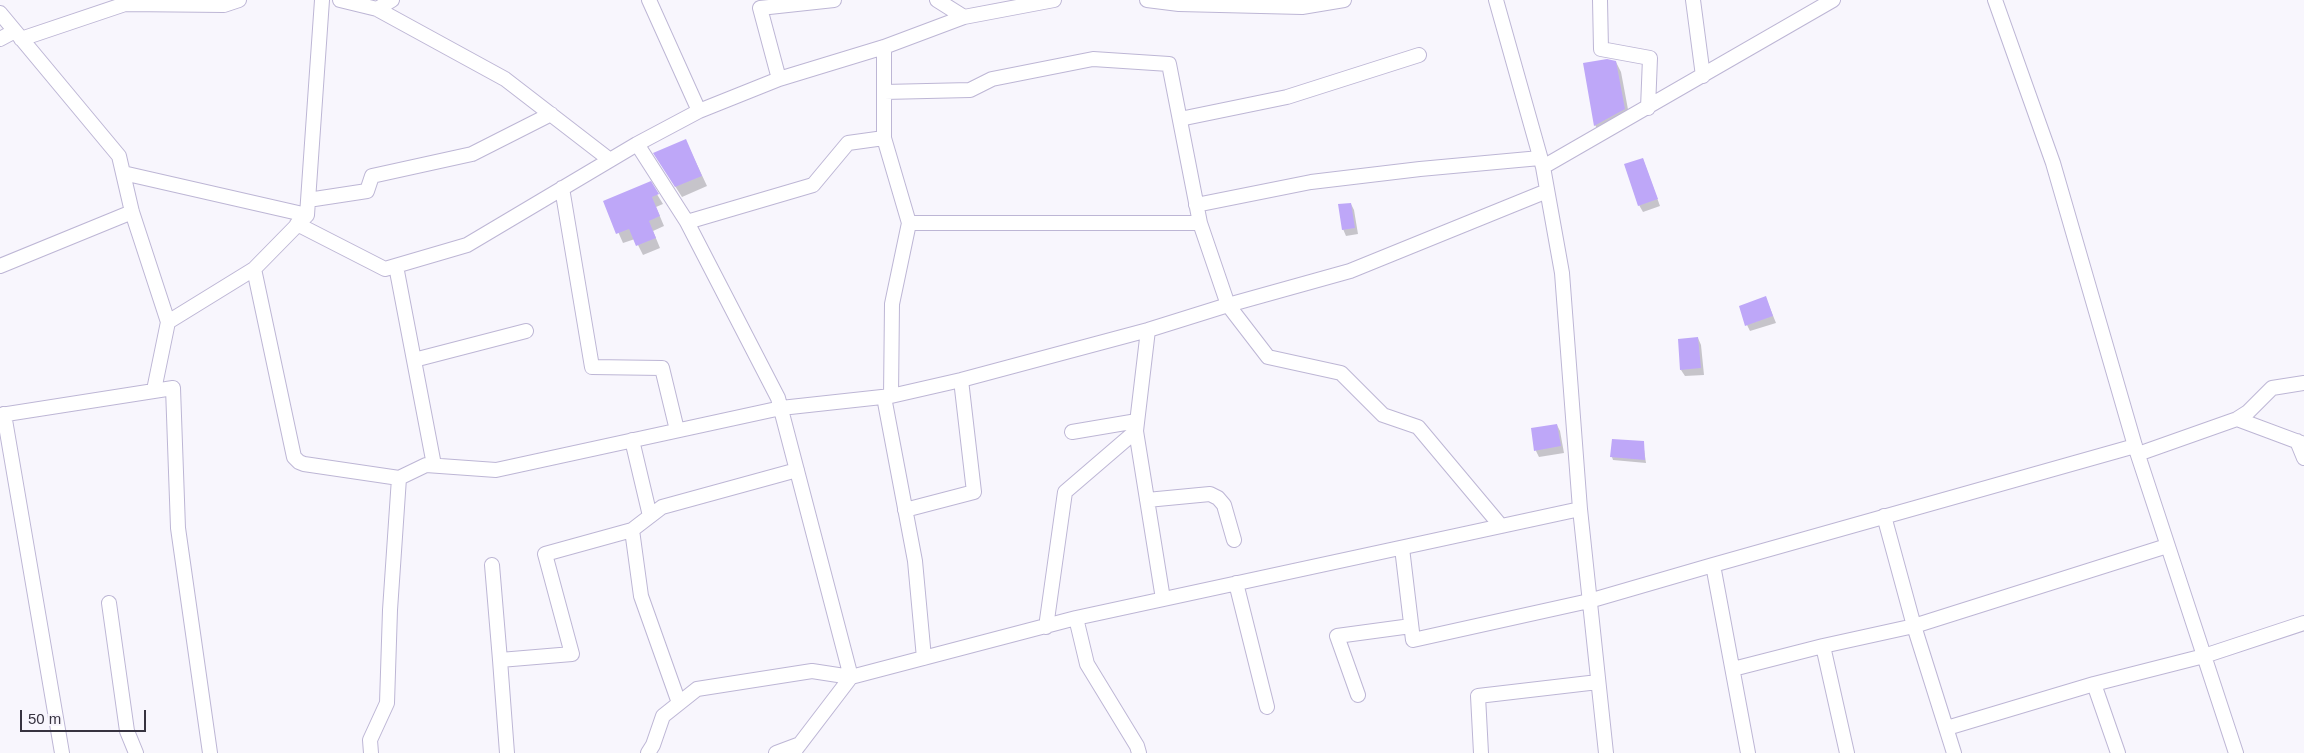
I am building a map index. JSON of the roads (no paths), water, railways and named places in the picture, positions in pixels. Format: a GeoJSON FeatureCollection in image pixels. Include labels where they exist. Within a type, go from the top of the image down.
{"type":"FeatureCollection","features":[{"type":"Feature","properties":{"kind":"street"},"geometry":{"type":"LineString","coordinates":[[0,39],[125,4],[224,5],[239,0]]}},
{"type":"Feature","properties":{"kind":"street"},"geometry":{"type":"LineString","coordinates":[[168,322],[254,269],[302,220],[308,200],[322,0]]}},
{"type":"Feature","properties":{"kind":"street"},"geometry":{"type":"LineString","coordinates":[[340,0],[377,9],[505,79],[610,160]]}},
{"type":"Feature","properties":{"kind":"street"},"geometry":{"type":"LineString","coordinates":[[377,9],[392,0]]}},
{"type":"Feature","properties":{"kind":"street"},"geometry":{"type":"LineString","coordinates":[[649,0],[699,111]]}},
{"type":"Feature","properties":{"kind":"street"},"geometry":{"type":"LineString","coordinates":[[779,79],[760,8],[834,0]]}},
{"type":"Feature","properties":{"kind":"street"},"geometry":{"type":"LineString","coordinates":[[937,0],[964,17]]}},
{"type":"Feature","properties":{"kind":"street"},"geometry":{"type":"LineString","coordinates":[[123,173],[302,220],[385,269],[467,245],[637,144],[699,111],[779,79],[884,47],[964,17],[1054,0]]}},
{"type":"Feature","properties":{"kind":"street"},"geometry":{"type":"LineString","coordinates":[[1147,0],[1179,4],[1302,7],[1344,0]]}},
{"type":"Feature","properties":{"kind":"street"},"geometry":{"type":"LineString","coordinates":[[1496,0],[1542,163],[1562,273],[1580,509],[1606,753]]}},
{"type":"Feature","properties":{"kind":"street"},"geometry":{"type":"LineString","coordinates":[[1600,0],[1601,49],[1650,58],[1648,108]]}},
{"type":"Feature","properties":{"kind":"street"},"geometry":{"type":"LineString","coordinates":[[1692,0],[1703,76]]}},
{"type":"Feature","properties":{"kind":"street"},"geometry":{"type":"LineString","coordinates":[[1196,205],[1311,182],[1420,169],[1542,163],[1648,108],[1834,0]]}},
{"type":"Feature","properties":{"kind":"street"},"geometry":{"type":"LineString","coordinates":[[1995,0],[2053,163],[2136,450],[2236,753]]}},
{"type":"Feature","properties":{"kind":"street"},"geometry":{"type":"LineString","coordinates":[[0,13],[120,156],[132,212],[168,322],[154,390]]}},
{"type":"Feature","properties":{"kind":"street"},"geometry":{"type":"LineString","coordinates":[[884,47],[884,138],[909,223],[892,304],[888,397],[914,561],[924,658]]}},
{"type":"Feature","properties":{"kind":"street"},"geometry":{"type":"LineString","coordinates":[[1180,119],[1287,97],[1419,55]]}},
{"type":"Feature","properties":{"kind":"street"},"geometry":{"type":"LineString","coordinates":[[884,92],[970,90],[992,78],[1093,59],[1169,64],[1200,223],[1228,304],[1268,357],[1341,374],[1383,415],[1418,427],[1502,526]]}},
{"type":"Feature","properties":{"kind":"street"},"geometry":{"type":"LineString","coordinates":[[308,200],[367,191],[372,176],[472,154],[550,114]]}},
{"type":"Feature","properties":{"kind":"street"},"geometry":{"type":"LineString","coordinates":[[687,222],[813,185],[848,143],[884,138]]}},
{"type":"Feature","properties":{"kind":"street"},"geometry":{"type":"LineString","coordinates":[[637,144],[687,222],[774,389],[798,470],[851,677]]}},
{"type":"Feature","properties":{"kind":"street"},"geometry":{"type":"LineString","coordinates":[[562,188],[592,367],[662,368],[678,430]]}},
{"type":"Feature","properties":{"kind":"street"},"geometry":{"type":"LineString","coordinates":[[254,269],[294,457],[298,462],[304,464],[399,478],[426,465],[496,470],[781,408],[888,397],[961,380],[1148,330],[1228,304],[1350,271],[1547,191]]}},
{"type":"Feature","properties":{"kind":"street"},"geometry":{"type":"LineString","coordinates":[[0,266],[132,212]]}},
{"type":"Feature","properties":{"kind":"street"},"geometry":{"type":"LineString","coordinates":[[909,223],[1200,223]]}},
{"type":"Feature","properties":{"kind":"street"},"geometry":{"type":"LineString","coordinates":[[396,266],[434,466]]}},
{"type":"Feature","properties":{"kind":"street"},"geometry":{"type":"LineString","coordinates":[[1148,330],[1137,426],[1163,599]]}},
{"type":"Feature","properties":{"kind":"street"},"geometry":{"type":"LineString","coordinates":[[414,360],[526,331]]}},
{"type":"Feature","properties":{"kind":"street"},"geometry":{"type":"LineString","coordinates":[[905,510],[974,492],[961,380]]}},
{"type":"Feature","properties":{"kind":"street"},"geometry":{"type":"LineString","coordinates":[[1402,548],[1413,640],[1589,600],[1884,516],[2136,450],[2237,419],[2248,412],[2272,388],[2304,383]]}},
{"type":"Feature","properties":{"kind":"street"},"geometry":{"type":"LineString","coordinates":[[62,753],[2,414],[173,388],[178,528],[210,753]]}},
{"type":"Feature","properties":{"kind":"street"},"geometry":{"type":"LineString","coordinates":[[2237,419],[2300,442],[2304,458]]}},
{"type":"Feature","properties":{"kind":"street"},"geometry":{"type":"LineString","coordinates":[[1072,432],[1137,426]]}},
{"type":"Feature","properties":{"kind":"street"},"geometry":{"type":"LineString","coordinates":[[1046,627],[1066,492],[1137,426]]}},
{"type":"Feature","properties":{"kind":"street"},"geometry":{"type":"LineString","coordinates":[[632,440],[650,516]]}},
{"type":"Feature","properties":{"kind":"street"},"geometry":{"type":"LineString","coordinates":[[500,660],[572,654],[545,554],[632,530],[662,507],[798,470]]}},
{"type":"Feature","properties":{"kind":"street"},"geometry":{"type":"LineString","coordinates":[[371,753],[370,740],[387,703],[390,610],[399,478]]}},
{"type":"Feature","properties":{"kind":"street"},"geometry":{"type":"LineString","coordinates":[[1147,500],[1210,494],[1218,498],[1224,505],[1234,540]]}},
{"type":"Feature","properties":{"kind":"street"},"geometry":{"type":"LineString","coordinates":[[648,753],[653,746],[663,716],[697,689],[812,671],[851,677],[1076,618],[1580,509]]}},
{"type":"Feature","properties":{"kind":"street"},"geometry":{"type":"LineString","coordinates":[[1884,516],[1914,626],[1954,753]]}},
{"type":"Feature","properties":{"kind":"street"},"geometry":{"type":"LineString","coordinates":[[632,530],[641,596],[679,703]]}},
{"type":"Feature","properties":{"kind":"street"},"geometry":{"type":"LineString","coordinates":[[1733,669],[1823,646],[1914,626],[2167,546]]}},
{"type":"Feature","properties":{"kind":"street"},"geometry":{"type":"LineString","coordinates":[[1713,564],[1748,753]]}},
{"type":"Feature","properties":{"kind":"street"},"geometry":{"type":"LineString","coordinates":[[492,565],[507,753]]}},
{"type":"Feature","properties":{"kind":"street"},"geometry":{"type":"LineString","coordinates":[[1236,584],[1267,707]]}},
{"type":"Feature","properties":{"kind":"street"},"geometry":{"type":"LineString","coordinates":[[109,603],[127,731],[136,753]]}},
{"type":"Feature","properties":{"kind":"street"},"geometry":{"type":"LineString","coordinates":[[1076,618],[1087,664],[1137,746],[1139,753]]}},
{"type":"Feature","properties":{"kind":"street"},"geometry":{"type":"LineString","coordinates":[[1947,728],[2094,684],[2204,656],[2304,624]]}},
{"type":"Feature","properties":{"kind":"street"},"geometry":{"type":"LineString","coordinates":[[1358,695],[1337,636],[1411,626]]}},
{"type":"Feature","properties":{"kind":"street"},"geometry":{"type":"LineString","coordinates":[[1823,646],[1847,753]]}},
{"type":"Feature","properties":{"kind":"street"},"geometry":{"type":"LineString","coordinates":[[776,753],[797,748],[851,677]]}},
{"type":"Feature","properties":{"kind":"street"},"geometry":{"type":"LineString","coordinates":[[1481,753],[1478,696],[1598,682]]}},
{"type":"Feature","properties":{"kind":"street"},"geometry":{"type":"LineString","coordinates":[[2094,684],[2118,753]]}}]}
